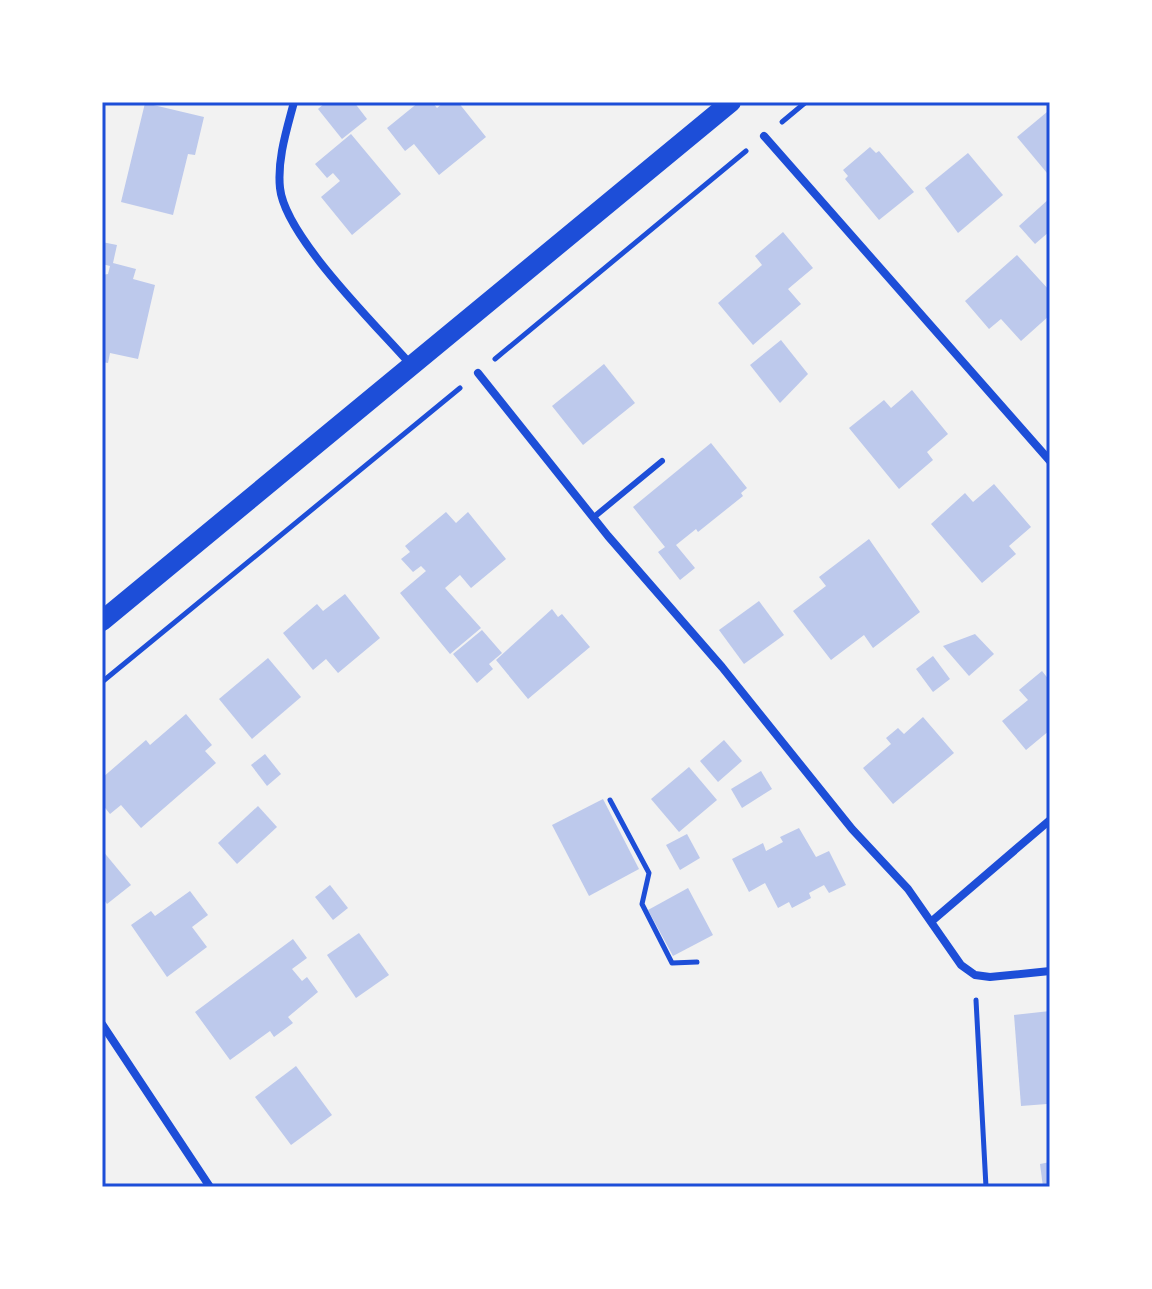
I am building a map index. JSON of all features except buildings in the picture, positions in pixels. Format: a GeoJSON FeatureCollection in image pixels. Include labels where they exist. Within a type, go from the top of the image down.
{"type":"FeatureCollection","features":[{"type":"Feature","properties":{"kind":"main road"},"geometry":{"type":"LineString","coordinates":[[102,621],[731,102]]}},
{"type":"Feature","properties":{"kind":"street"},"geometry":{"type":"LineString","coordinates":[[294,102],[282,147],[280,188],[289,217],[340,284],[412,366]]}},
{"type":"Feature","properties":{"kind":"street"},"geometry":{"type":"LineString","coordinates":[[764,136],[1050,461]]}},
{"type":"Feature","properties":{"kind":"street"},"geometry":{"type":"LineString","coordinates":[[478,373],[594,517],[932,921],[961,965],[975,975],[1050,971]]}},
{"type":"Feature","properties":{"kind":"street"},"geometry":{"type":"LineString","coordinates":[[932,921],[1050,820]]}},
{"type":"Feature","properties":{"kind":"street"},"geometry":{"type":"LineString","coordinates":[[102,1024],[210,1187]]}},
{"type":"Feature","properties":{"kind":"lane"},"geometry":{"type":"LineString","coordinates":[[594,517],[662,461]]}},
{"type":"Feature","properties":{"kind":"path"},"geometry":{"type":"LineString","coordinates":[[102,682],[806,102]]}},
{"type":"Feature","properties":{"kind":"path"},"geometry":{"type":"LineString","coordinates":[[610,800],[649,873],[642,904],[672,963],[697,962]]}},
{"type":"Feature","properties":{"kind":"path"},"geometry":{"type":"LineString","coordinates":[[975,975],[986,1187]]}}]}
